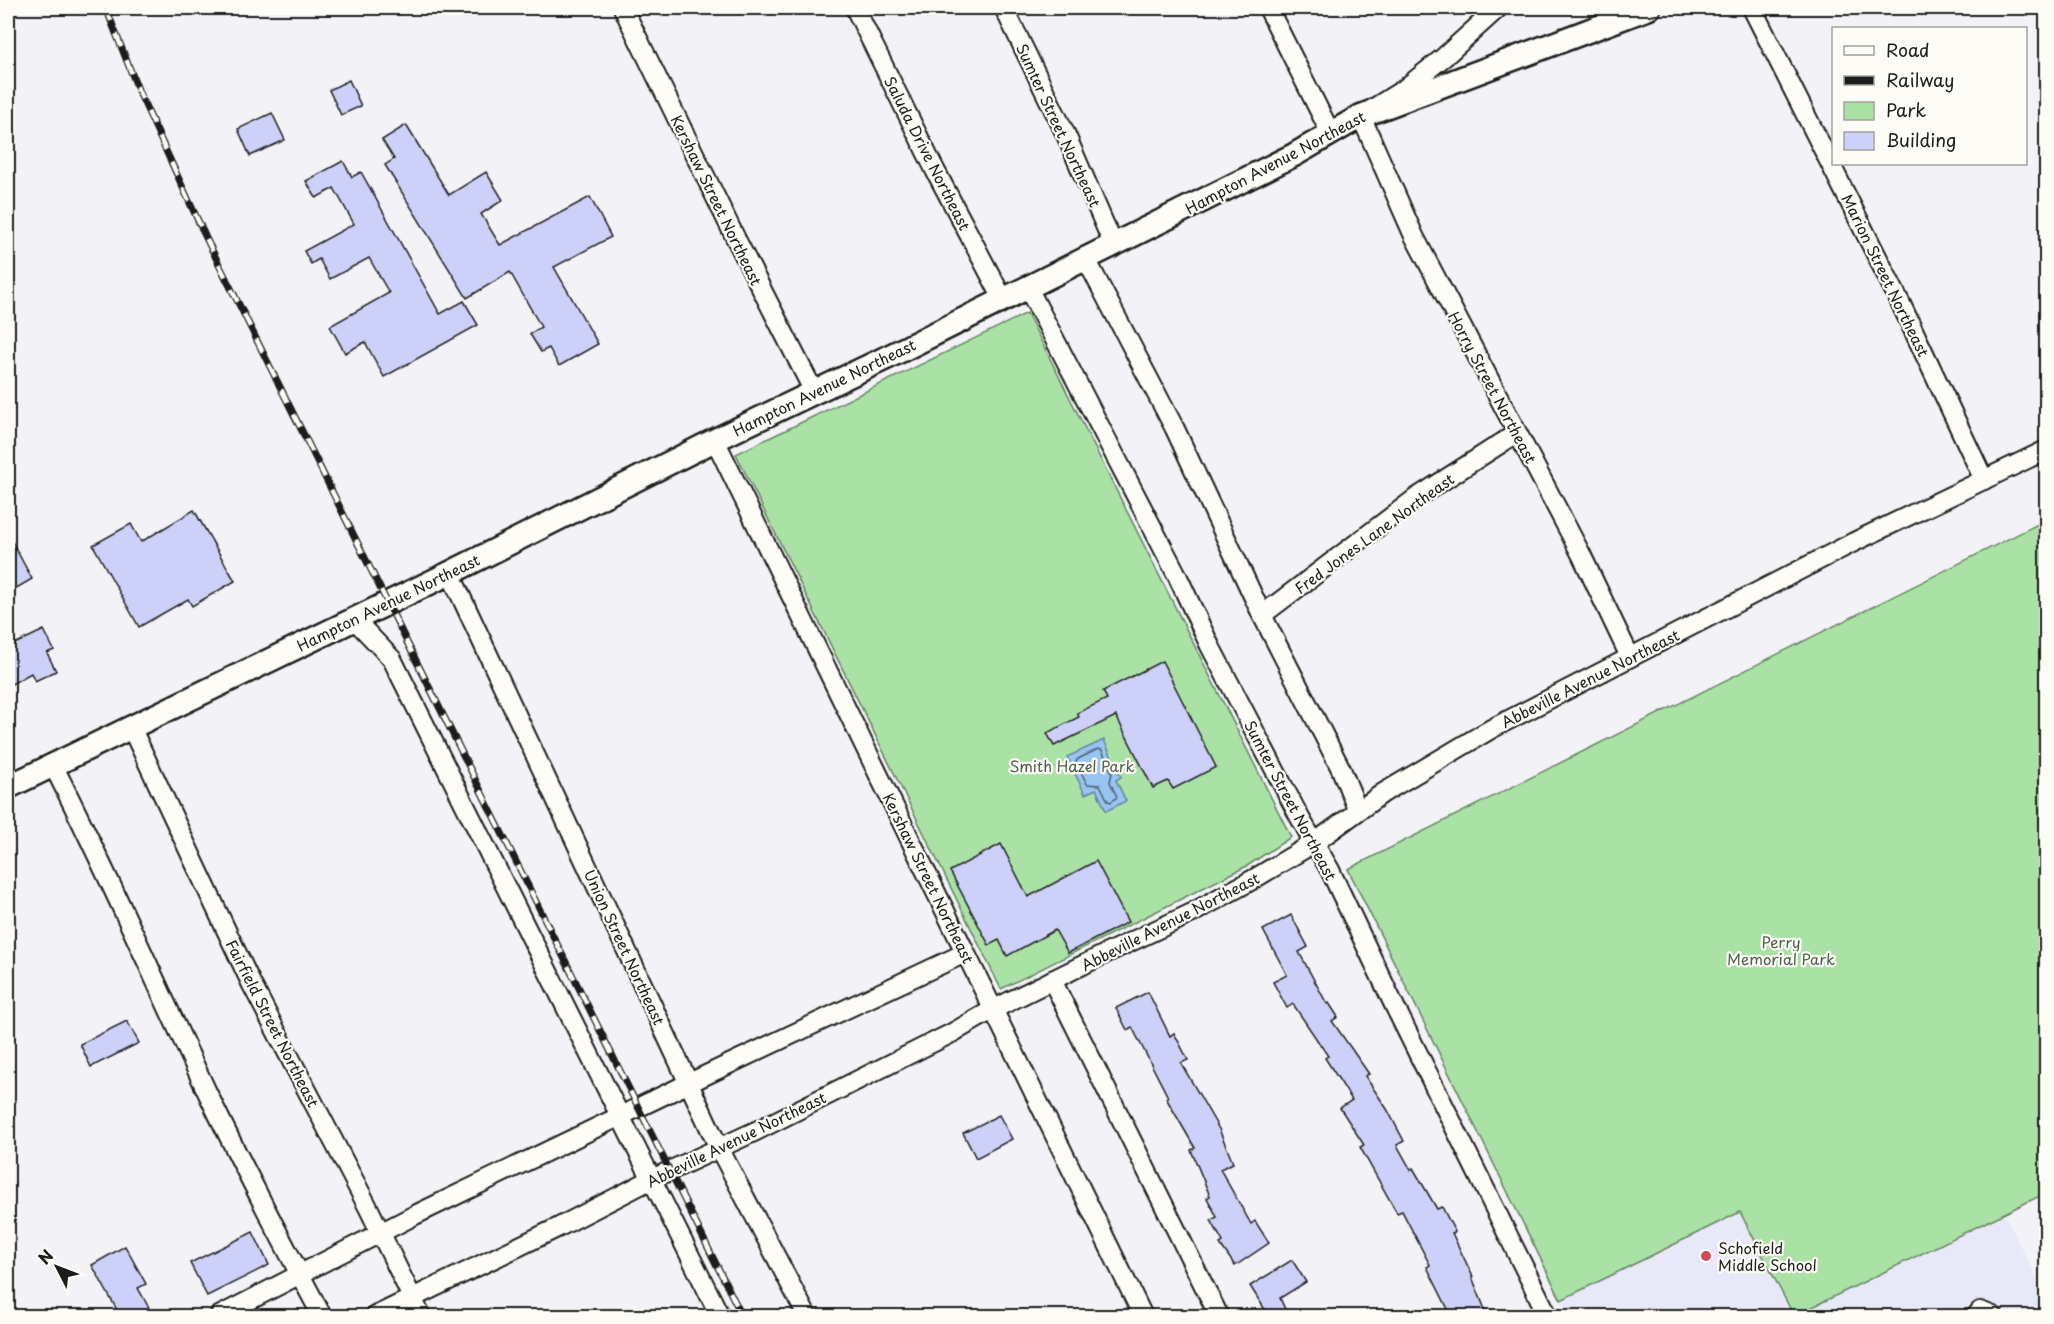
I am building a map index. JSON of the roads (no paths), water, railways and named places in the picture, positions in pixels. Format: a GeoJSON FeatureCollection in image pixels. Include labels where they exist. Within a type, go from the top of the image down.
{"type":"FeatureCollection","features":[{"type":"Feature","properties":{"kind":"street","name":"Kershaw Street Northeast"},"geometry":{"type":"LineString","coordinates":[[623,8],[814,392]]}},
{"type":"Feature","properties":{"kind":"street","name":"Saluda Drive Northeast"},"geometry":{"type":"LineString","coordinates":[[855,8],[935,170],[1002,298]]}},
{"type":"Feature","properties":{"kind":"street","name":"Sumter Street Northeast"},"geometry":{"type":"LineString","coordinates":[[1004,8],[1066,135],[1113,244]]}},
{"type":"Feature","properties":{"kind":"street"},"geometry":{"type":"LineString","coordinates":[[1268,8],[1330,134]]}},
{"type":"Feature","properties":{"kind":"street"},"geometry":{"type":"LineString","coordinates":[[1360,116],[1404,89],[1444,57],[1498,8]]}},
{"type":"Feature","properties":{"kind":"street","name":"Hampton Avenue Northeast"},"geometry":{"type":"LineString","coordinates":[[8,787],[450,573],[1294,155],[1360,116],[1649,8]]}},
{"type":"Feature","properties":{"kind":"street","name":"Marion Street Northeast"},"geometry":{"type":"LineString","coordinates":[[1752,8],[1900,302],[1984,480]]}},
{"type":"Feature","properties":{"kind":"street","name":"Horry Street Northeast"},"geometry":{"type":"LineString","coordinates":[[1360,116],[1414,236],[1581,554],[1630,657]]}},
{"type":"Feature","properties":{"kind":"street"},"geometry":{"type":"LineString","coordinates":[[1085,257],[1175,429],[1262,615],[1341,769],[1358,811]]}},
{"type":"Feature","properties":{"kind":"street","name":"Sumter Street Northeast"},"geometry":{"type":"LineString","coordinates":[[1028,286],[1176,573],[1221,666],[1330,870],[1400,1018],[1548,1317]]}},
{"type":"Feature","properties":{"kind":"street","name":"Fred Jones Lane Northeast"},"geometry":{"type":"LineString","coordinates":[[1262,615],[1416,498],[1517,433]]}},
{"type":"Feature","properties":{"kind":"street","name":"Kershaw Street Northeast"},"geometry":{"type":"LineString","coordinates":[[715,440],[1143,1317]]}},
{"type":"Feature","properties":{"kind":"street","name":"Abbeville Avenue Northeast"},"geometry":{"type":"LineString","coordinates":[[375,1317],[652,1179],[952,1034],[1052,980],[1190,914],[1314,843],[1383,793],[1491,729],[1854,542],[2046,450]]}},
{"type":"Feature","properties":{"kind":"street","name":"Union Street Northeast"},"geometry":{"type":"LineString","coordinates":[[450,573],[719,1148],[807,1317]]}},
{"type":"Feature","properties":{"kind":"street"},"geometry":{"type":"LineString","coordinates":[[354,619],[392,659],[720,1317]]}},
{"type":"Feature","properties":{"kind":"street","name":"Fairfield Street Northeast"},"geometry":{"type":"LineString","coordinates":[[131,727],[251,983],[381,1233],[421,1317]]}},
{"type":"Feature","properties":{"kind":"street"},"geometry":{"type":"LineString","coordinates":[[53,765],[213,1104],[322,1317]]}},
{"type":"Feature","properties":{"kind":"street"},"geometry":{"type":"LineString","coordinates":[[219,1317],[381,1233],[619,1116],[965,953]]}},
{"type":"Feature","properties":{"kind":"street"},"geometry":{"type":"LineString","coordinates":[[1052,980],[1219,1317]]}},
{"type":"Feature","properties":{"kind":"street"},"geometry":{"type":"LineString","coordinates":[[1976,1317],[1980,1311],[1993,1317]]}},
{"type":"Feature","properties":{"kind":"water"},"geometry":{"type":"Polygon","coordinates":[[[1104,740],[1121,777],[1116,780],[1126,801],[1106,811],[1096,789],[1085,794],[1067,757],[1104,740]]]}},
{"type":"Feature","properties":{"kind":"railway"},"geometry":{"type":"LineString","coordinates":[[106,8],[139,92],[206,238],[742,1316]]}},
{"type":"Feature","properties":{"kind":"place","name":"Schofield Middle School"},"geometry":{"type":"Point","coordinates":[1706,1256]}},
{"type":"Feature","properties":{"kind":"park label","name":"Smith Hazel Park"},"geometry":{"type":"Point","coordinates":[1072,765]}},
{"type":"Feature","properties":{"kind":"park label","name":"Perry Memorial Park"},"geometry":{"type":"Point","coordinates":[1781,950]}}]}
